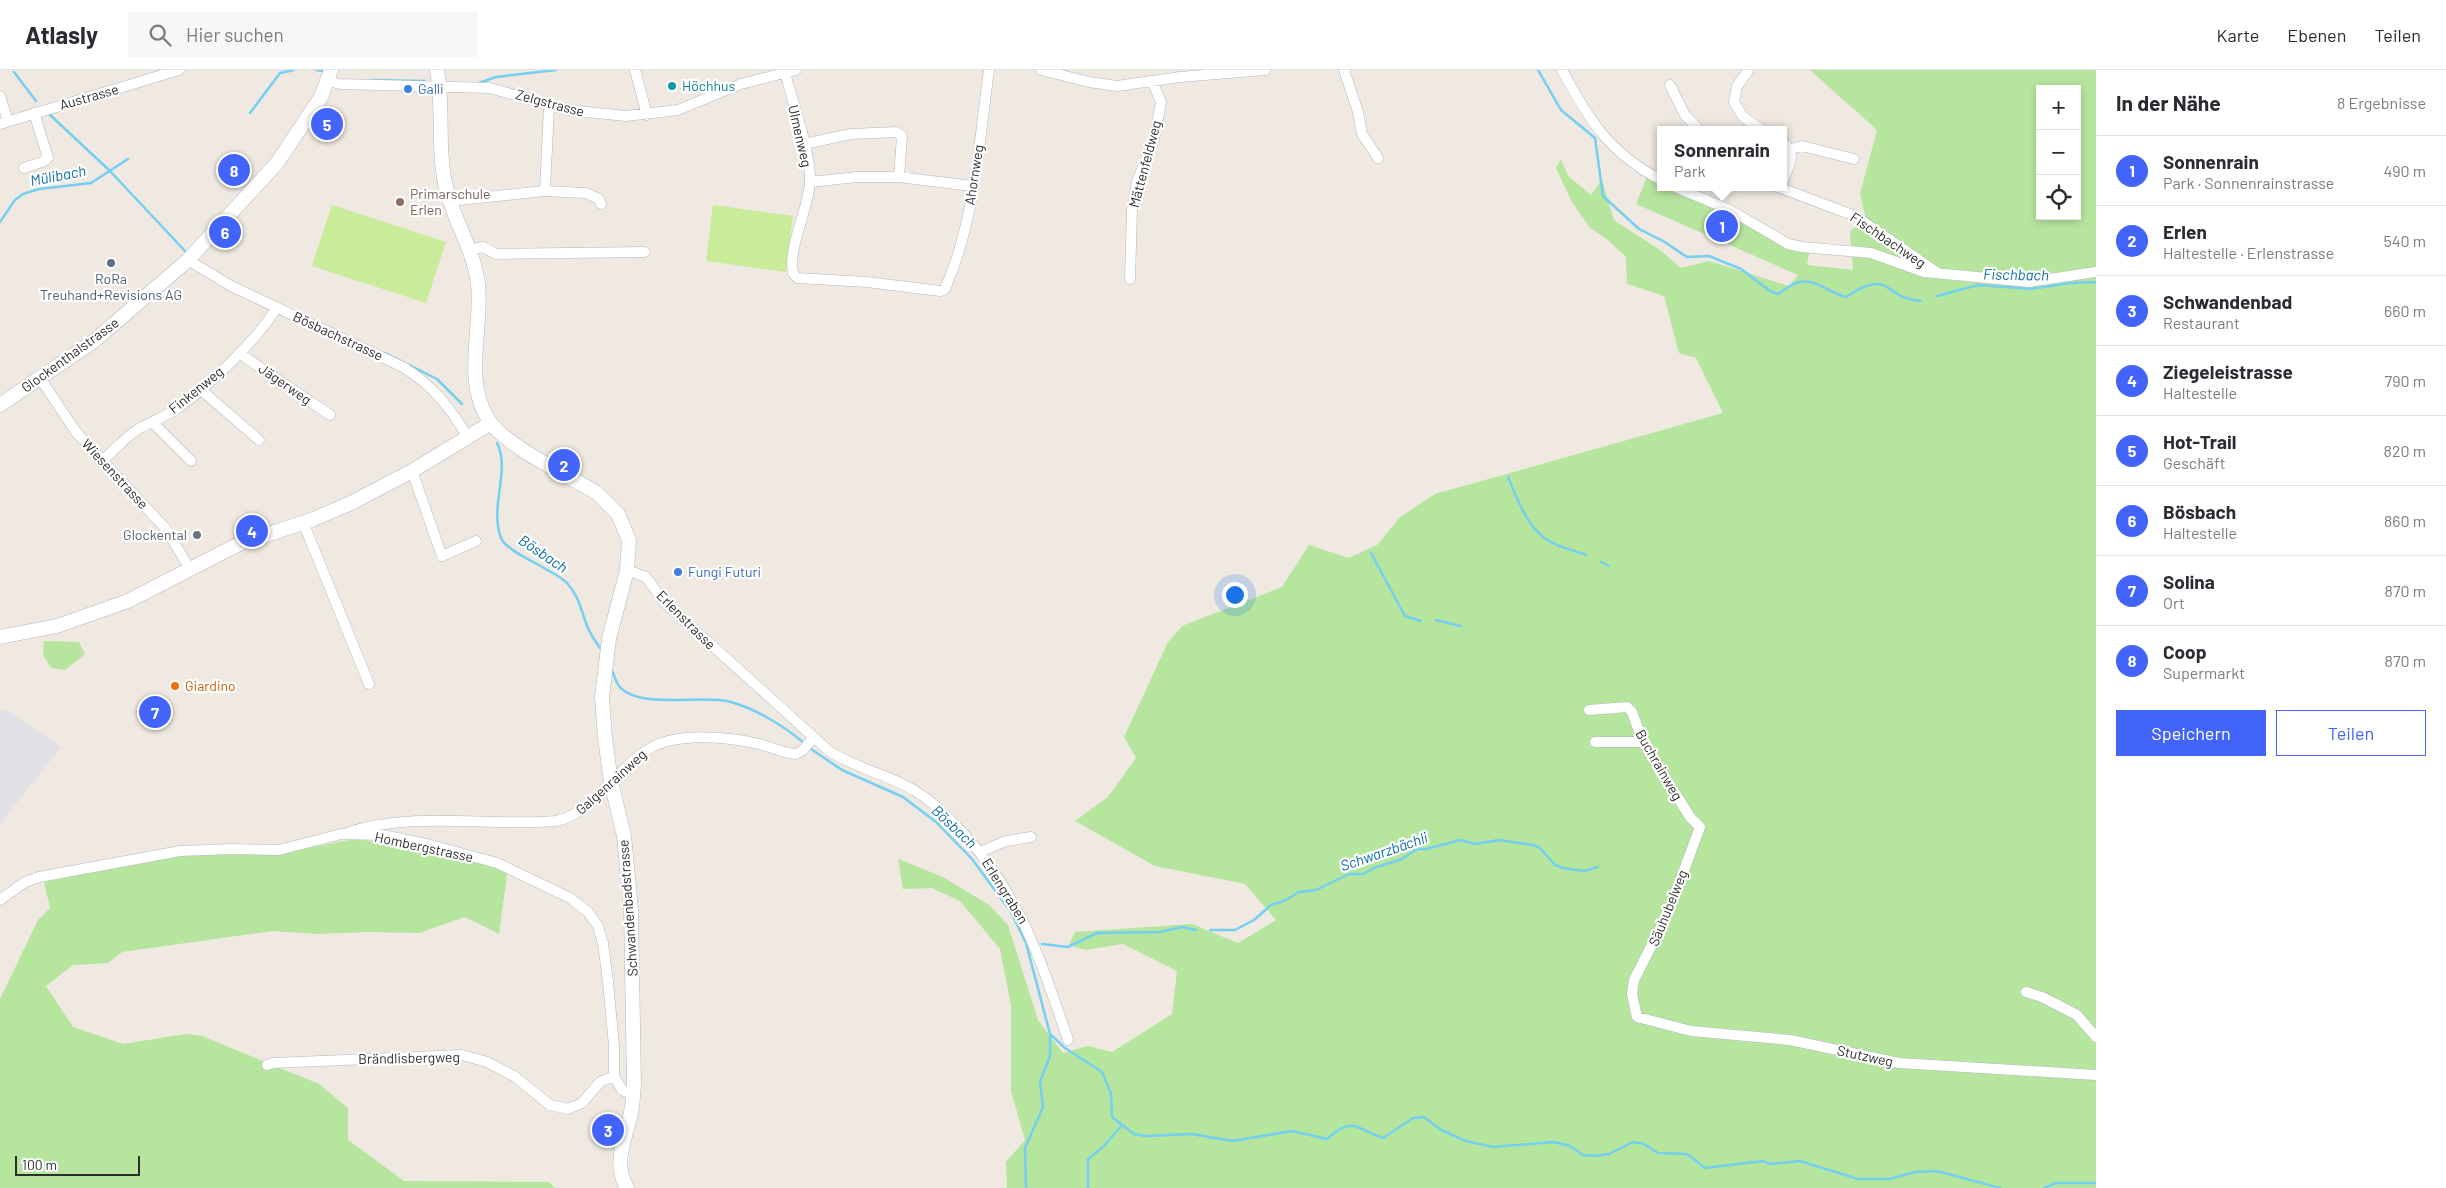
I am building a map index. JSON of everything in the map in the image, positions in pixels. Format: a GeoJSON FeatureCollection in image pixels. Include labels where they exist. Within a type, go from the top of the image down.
{"type":"FeatureCollection","features":[{"type":"Feature","properties":{"kind":"street","name":"Austrasse"},"geometry":{"type":"LineString","coordinates":[[4,122],[179,70]]}},
{"type":"Feature","properties":{"kind":"street"},"geometry":{"type":"LineString","coordinates":[[437,70],[441,158],[449,201],[469,250],[477,277],[479,294],[476,375],[481,400],[491,423],[512,442],[597,493],[618,514],[626,531],[630,552],[627,570]]}},
{"type":"Feature","properties":{"kind":"street"},"geometry":{"type":"LineString","coordinates":[[635,70],[646,115]]}},
{"type":"Feature","properties":{"kind":"street","name":"Zelgstrasse"},"geometry":{"type":"LineString","coordinates":[[329,76],[340,84],[496,88],[549,106],[598,115],[646,115],[678,110],[740,84],[796,70]]}},
{"type":"Feature","properties":{"kind":"street","name":"Ahornweg"},"geometry":{"type":"LineString","coordinates":[[950,277],[965,226],[988,70]]}},
{"type":"Feature","properties":{"kind":"street"},"geometry":{"type":"LineString","coordinates":[[1041,70],[1089,82],[1117,86],[1265,70]]}},
{"type":"Feature","properties":{"kind":"street"},"geometry":{"type":"LineString","coordinates":[[1344,70],[1358,112],[1362,134],[1378,158]]}},
{"type":"Feature","properties":{"kind":"street"},"geometry":{"type":"LineString","coordinates":[[1562,70],[1580,104],[1612,145],[1633,165],[1657,178]]}},
{"type":"Feature","properties":{"kind":"street"},"geometry":{"type":"LineString","coordinates":[[1748,71],[1737,86],[1734,102],[1743,117],[1756,126]]}},
{"type":"Feature","properties":{"kind":"street","name":"Ulmenweg"},"geometry":{"type":"LineString","coordinates":[[785,73],[804,144],[810,182],[793,258],[793,273],[797,278],[867,282],[940,291],[945,289],[950,277]]}},
{"type":"Feature","properties":{"kind":"street","name":"Glockenthalstrasse"},"geometry":{"type":"LineString","coordinates":[[0,405],[97,338],[188,260],[260,183],[282,156],[312,111],[329,76]]}},
{"type":"Feature","properties":{"kind":"street","name":"Mättenfeldweg"},"geometry":{"type":"LineString","coordinates":[[1130,279],[1132,210],[1137,182],[1154,140],[1161,102],[1152,81]]}},
{"type":"Feature","properties":{"kind":"street"},"geometry":{"type":"LineString","coordinates":[[1670,85],[1685,115],[1695,126]]}},
{"type":"Feature","properties":{"kind":"street"},"geometry":{"type":"LineString","coordinates":[[0,96],[4,122]]}},
{"type":"Feature","properties":{"kind":"street"},"geometry":{"type":"LineString","coordinates":[[545,192],[549,106]]}},
{"type":"Feature","properties":{"kind":"street"},"geometry":{"type":"LineString","coordinates":[[24,168],[48,158],[34,113]]}},
{"type":"Feature","properties":{"kind":"street"},"geometry":{"type":"LineString","coordinates":[[804,144],[851,134],[896,132],[902,136],[899,177]]}},
{"type":"Feature","properties":{"kind":"street"},"geometry":{"type":"LineString","coordinates":[[1787,146],[1806,147],[1854,159]]}},
{"type":"Feature","properties":{"kind":"street"},"geometry":{"type":"LineString","coordinates":[[1787,146],[1792,155],[1787,169]]}},
{"type":"Feature","properties":{"kind":"street"},"geometry":{"type":"LineString","coordinates":[[810,182],[857,177],[899,177],[972,186]]}},
{"type":"Feature","properties":{"kind":"street","name":"Fischbachweg"},"geometry":{"type":"LineString","coordinates":[[1787,188],[1855,216],[1941,276]]}},
{"type":"Feature","properties":{"kind":"street"},"geometry":{"type":"LineString","coordinates":[[1685,191],[1730,210],[1788,244],[1802,248],[1871,253],[1924,272],[1941,276],[2029,282],[2096,272]]}},
{"type":"Feature","properties":{"kind":"street"},"geometry":{"type":"LineString","coordinates":[[449,201],[545,192],[586,193],[599,200],[601,204]]}},
{"type":"Feature","properties":{"kind":"street"},"geometry":{"type":"LineString","coordinates":[[469,250],[482,247],[496,254],[645,252]]}},
{"type":"Feature","properties":{"kind":"street","name":"Bösbachstrasse"},"geometry":{"type":"LineString","coordinates":[[188,260],[231,286],[403,367],[419,377],[446,402],[467,436]]}},
{"type":"Feature","properties":{"kind":"street","name":"Finkenweg"},"geometry":{"type":"LineString","coordinates":[[103,460],[133,432],[179,407],[200,389],[239,353],[267,323],[277,307]]}},
{"type":"Feature","properties":{"kind":"street","name":"Jägerweg"},"geometry":{"type":"LineString","coordinates":[[239,353],[330,415]]}},
{"type":"Feature","properties":{"kind":"street","name":"Wiesenstrasse"},"geometry":{"type":"LineString","coordinates":[[40,378],[76,432],[166,529],[190,569]]}},
{"type":"Feature","properties":{"kind":"street"},"geometry":{"type":"LineString","coordinates":[[200,389],[258,440]]}},
{"type":"Feature","properties":{"kind":"street"},"geometry":{"type":"LineString","coordinates":[[152,422],[191,461]]}},
{"type":"Feature","properties":{"kind":"street"},"geometry":{"type":"LineString","coordinates":[[0,637],[56,626],[107,610],[137,598],[239,544],[335,511],[412,470],[491,423]]}},
{"type":"Feature","properties":{"kind":"street"},"geometry":{"type":"LineString","coordinates":[[412,470],[442,556],[476,542]]}},
{"type":"Feature","properties":{"kind":"street"},"geometry":{"type":"LineString","coordinates":[[303,522],[369,684]]}},
{"type":"Feature","properties":{"kind":"street","name":"Erlenstrasse"},"geometry":{"type":"LineString","coordinates":[[627,570],[646,578],[665,603],[808,743]]}},
{"type":"Feature","properties":{"kind":"street","name":"Schwandenbadstrasse"},"geometry":{"type":"LineString","coordinates":[[627,570],[609,639],[603,685],[603,717],[611,782],[624,836],[631,909],[633,1095],[620,1161],[620,1172],[627,1188]]}},
{"type":"Feature","properties":{"kind":"street","name":"Buchrainweg"},"geometry":{"type":"LineString","coordinates":[[1589,710],[1627,707],[1632,712],[1643,742],[1690,817],[1700,827]]}},
{"type":"Feature","properties":{"kind":"street","name":"Galgenrainweg"},"geometry":{"type":"LineString","coordinates":[[341,834],[372,825],[441,821],[556,821],[573,816],[644,751],[670,740],[727,739],[792,754],[808,743]]}},
{"type":"Feature","properties":{"kind":"street"},"geometry":{"type":"LineString","coordinates":[[1594,742],[1643,742]]}},
{"type":"Feature","properties":{"kind":"street","name":"Erlengraben"},"geometry":{"type":"LineString","coordinates":[[808,743],[904,785],[927,799],[980,852],[1012,898],[1027,926],[1038,951],[1068,1040]]}},
{"type":"Feature","properties":{"kind":"street","name":"Säuhubelweg"},"geometry":{"type":"LineString","coordinates":[[1637,1017],[1632,994],[1634,980],[1651,950],[1669,911],[1700,827]]}},
{"type":"Feature","properties":{"kind":"street","name":"Hombergstrasse"},"geometry":{"type":"LineString","coordinates":[[0,900],[25,882],[39,877],[180,851],[279,850],[341,834],[383,836],[431,845],[497,863],[557,890],[581,906],[594,919],[603,943],[614,1046],[614,1076]]}},
{"type":"Feature","properties":{"kind":"street"},"geometry":{"type":"LineString","coordinates":[[980,852],[1006,841],[1031,837]]}},
{"type":"Feature","properties":{"kind":"street"},"geometry":{"type":"LineString","coordinates":[[2026,992],[2042,997],[2077,1015],[2096,1037]]}},
{"type":"Feature","properties":{"kind":"street","name":"Stutzweg"},"geometry":{"type":"LineString","coordinates":[[1637,1017],[1691,1031],[1790,1040],[1899,1063],[2096,1075]]}},
{"type":"Feature","properties":{"kind":"street","name":"Brändlisbergweg"},"geometry":{"type":"LineString","coordinates":[[267,1065],[273,1063],[348,1059],[462,1055],[487,1062],[514,1076],[550,1104],[568,1109],[582,1103],[600,1082],[614,1076]]}},
{"type":"Feature","properties":{"kind":"street"},"geometry":{"type":"LineString","coordinates":[[614,1076],[622,1090],[633,1095]]}},
{"type":"Feature","properties":{"kind":"shaded area"},"geometry":{"type":"Polygon","coordinates":[[[8,710],[61,747],[0,824],[0,711],[8,710]]]}},
{"type":"Feature","properties":{"kind":"green space"},"geometry":{"type":"Polygon","coordinates":[[[1810,70],[2096,70],[2096,1188],[1007,1188],[1006,1162],[1025,1140],[1011,1091],[1011,1006],[1000,949],[960,901],[932,888],[903,889],[898,859],[943,877],[989,905],[1008,925],[1038,1020],[1063,1053],[1088,1046],[1112,1052],[1172,1014],[1177,971],[1123,944],[1085,950],[1069,945],[1075,932],[1192,924],[1238,943],[1276,920],[1245,884],[1155,866],[1075,821],[1108,797],[1136,758],[1124,737],[1168,642],[1182,626],[1282,587],[1309,545],[1349,558],[1377,545],[1400,517],[1435,494],[1723,413],[1696,358],[1679,353],[1664,296],[1627,284],[1626,257],[1607,239],[1590,228],[1572,202],[1556,168],[1561,159],[1568,176],[1591,195],[1602,180],[1614,220],[1660,250],[1681,268],[1709,261],[1789,286],[1798,275],[1636,204],[1648,174],[1657,178],[1657,191],[1683,191],[1775,238],[1810,248],[1807,265],[1853,270],[1850,231],[1866,219],[1860,194],[1877,130],[1810,70]]]}},
{"type":"Feature","properties":{"kind":"green space"},"geometry":{"type":"Polygon","coordinates":[[[332,205],[446,242],[426,303],[312,266],[332,205]]]}},
{"type":"Feature","properties":{"kind":"green space"},"geometry":{"type":"Polygon","coordinates":[[[713,205],[793,216],[786,272],[706,261],[713,205]]]}},
{"type":"Feature","properties":{"kind":"green space"},"geometry":{"type":"Polygon","coordinates":[[[44,641],[79,642],[85,654],[65,670],[51,668],[43,655],[44,641]]]}},
{"type":"Feature","properties":{"kind":"green space"},"geometry":{"type":"Polygon","coordinates":[[[354,839],[429,848],[498,867],[507,874],[499,934],[465,917],[419,933],[316,934],[273,931],[122,952],[108,963],[73,965],[46,986],[73,1027],[123,1044],[186,1034],[202,1036],[319,1084],[348,1108],[348,1140],[404,1181],[549,1182],[555,1188],[0,1188],[0,999],[38,920],[50,908],[44,882],[180,855],[233,852],[277,854],[354,839]]]}},
{"type":"Feature","properties":{"kind":"waterway","name":"Mülibach"},"geometry":{"type":"LineString","coordinates":[[250,113],[280,73],[294,70]]}},
{"type":"Feature","properties":{"kind":"waterway","name":"Mülibach"},"geometry":{"type":"LineString","coordinates":[[316,70],[323,71]]}},
{"type":"Feature","properties":{"kind":"waterway","name":"Mülibach"},"geometry":{"type":"LineString","coordinates":[[479,83],[496,77],[556,70]]}},
{"type":"Feature","properties":{"kind":"waterway","name":"Fischbach"},"geometry":{"type":"LineString","coordinates":[[1538,70],[1561,110],[1595,138],[1603,196],[1639,229],[1663,241],[1687,257],[1709,256],[1741,269],[1770,291],[1778,294],[1794,284],[1805,281],[1817,284],[1846,297],[1861,288],[1880,284],[1908,299],[1921,301]]}},
{"type":"Feature","properties":{"kind":"waterway","name":"Bösbach"},"geometry":{"type":"LineString","coordinates":[[14,72],[36,101]]}},
{"type":"Feature","properties":{"kind":"waterway","name":"Mülibach"},"geometry":{"type":"LineString","coordinates":[[371,80],[425,81]]}},
{"type":"Feature","properties":{"kind":"waterway","name":"Bösbach"},"geometry":{"type":"LineString","coordinates":[[48,113],[110,171],[185,251]]}},
{"type":"Feature","properties":{"kind":"waterway","name":"Mülibach"},"geometry":{"type":"LineString","coordinates":[[0,222],[15,200],[23,194],[39,189],[91,183],[128,159]]}},
{"type":"Feature","properties":{"kind":"waterway","name":"Fischbach"},"geometry":{"type":"LineString","coordinates":[[1937,296],[1978,285],[2031,289],[2071,283],[2096,282]]}},
{"type":"Feature","properties":{"kind":"waterway","name":"Bösbach"},"geometry":{"type":"LineString","coordinates":[[385,353],[437,379],[462,404]]}},
{"type":"Feature","properties":{"kind":"waterway","name":"Bösbach"},"geometry":{"type":"LineString","coordinates":[[497,443],[502,465],[497,514],[501,538],[512,549],[567,583],[575,594],[589,631],[600,648]]}},
{"type":"Feature","properties":{"kind":"waterway"},"geometry":{"type":"LineString","coordinates":[[1508,477],[1524,513],[1535,529],[1549,541],[1586,555]]}},
{"type":"Feature","properties":{"kind":"waterway"},"geometry":{"type":"LineString","coordinates":[[1371,553],[1405,616],[1421,621]]}},
{"type":"Feature","properties":{"kind":"waterway"},"geometry":{"type":"LineString","coordinates":[[1601,562],[1609,566]]}},
{"type":"Feature","properties":{"kind":"waterway"},"geometry":{"type":"LineString","coordinates":[[1436,620],[1461,626]]}},
{"type":"Feature","properties":{"kind":"waterway","name":"Bösbach"},"geometry":{"type":"LineString","coordinates":[[611,669],[619,686],[628,693],[655,700],[719,700],[731,702],[769,719],[788,730],[804,743]]}},
{"type":"Feature","properties":{"kind":"waterway","name":"Bösbach"},"geometry":{"type":"LineString","coordinates":[[808,747],[842,770],[903,797],[936,822],[972,859],[1011,912],[1026,943],[1050,1034],[1050,1056],[1040,1082],[1043,1107],[1025,1148],[1026,1188]]}},
{"type":"Feature","properties":{"kind":"waterway","name":"Schwarzbächli"},"geometry":{"type":"LineString","coordinates":[[1210,930],[1235,930],[1254,920],[1271,905],[1286,900],[1299,892],[1316,890],[1349,874],[1363,874],[1374,868],[1402,859],[1417,849],[1426,849],[1461,840],[1475,844],[1499,840],[1533,845],[1540,848],[1555,865],[1563,868],[1584,871],[1598,867]]}},
{"type":"Feature","properties":{"kind":"waterway","name":"Schwarzbächli"},"geometry":{"type":"LineString","coordinates":[[1042,944],[1068,947],[1097,933],[1160,932],[1182,927],[1196,930]]}},
{"type":"Feature","properties":{"kind":"waterway"},"geometry":{"type":"LineString","coordinates":[[1050,1034],[1065,1048],[1102,1072],[1111,1093],[1112,1117],[1134,1134],[1146,1136],[1191,1134],[1233,1141],[1292,1131],[1327,1139],[1342,1128],[1354,1126],[1383,1138],[1413,1118],[1424,1117],[1441,1130],[1466,1141],[1493,1147],[1554,1142],[1570,1146],[1583,1155],[1595,1156],[1609,1154],[1633,1142],[1644,1144],[1658,1153],[1687,1154],[1705,1168],[1763,1161],[1770,1164],[1800,1161],[1858,1179],[1890,1179],[1915,1172],[1937,1171],[2000,1188]]}},
{"type":"Feature","properties":{"kind":"waterway"},"geometry":{"type":"LineString","coordinates":[[1088,1188],[1088,1159],[1103,1147],[1121,1126]]}},
{"type":"Feature","properties":{"kind":"waterway"},"geometry":{"type":"LineString","coordinates":[[2044,1188],[2056,1183],[2096,1183]]}},
{"type":"Feature","properties":{"kind":"place","name":"Höchhus"},"geometry":{"type":"Point","coordinates":[672,86]}},
{"type":"Feature","properties":{"kind":"place","name":"Galli"},"geometry":{"type":"Point","coordinates":[408,89]}},
{"type":"Feature","properties":{"kind":"place","name":"Hot-Trail"},"geometry":{"type":"Point","coordinates":[327,124]}},
{"type":"Feature","properties":{"kind":"place","name":"Coop"},"geometry":{"type":"Point","coordinates":[234,170]}},
{"type":"Feature","properties":{"kind":"place","name":"Primarschule Erlen"},"geometry":{"type":"Point","coordinates":[400,202]}},
{"type":"Feature","properties":{"kind":"place","name":"Sonnenrain"},"geometry":{"type":"Point","coordinates":[1722,226]}},
{"type":"Feature","properties":{"kind":"place","name":"Bösbach"},"geometry":{"type":"Point","coordinates":[225,232]}},
{"type":"Feature","properties":{"kind":"place","name":"RoRa Treuhand+Revisions AG"},"geometry":{"type":"Point","coordinates":[111,263]}},
{"type":"Feature","properties":{"kind":"place","name":"Erlen"},"geometry":{"type":"Point","coordinates":[564,465]}},
{"type":"Feature","properties":{"kind":"place","name":"Ziegeleistrasse"},"geometry":{"type":"Point","coordinates":[252,531]}},
{"type":"Feature","properties":{"kind":"place","name":"Glockental"},"geometry":{"type":"Point","coordinates":[197,535]}},
{"type":"Feature","properties":{"kind":"place","name":"Fungi Futuri"},"geometry":{"type":"Point","coordinates":[678,572]}},
{"type":"Feature","properties":{"kind":"place","name":"Giardino"},"geometry":{"type":"Point","coordinates":[175,686]}},
{"type":"Feature","properties":{"kind":"place","name":"Solina"},"geometry":{"type":"Point","coordinates":[155,712]}},
{"type":"Feature","properties":{"kind":"place","name":"Schwandenbad"},"geometry":{"type":"Point","coordinates":[608,1130]}}]}
